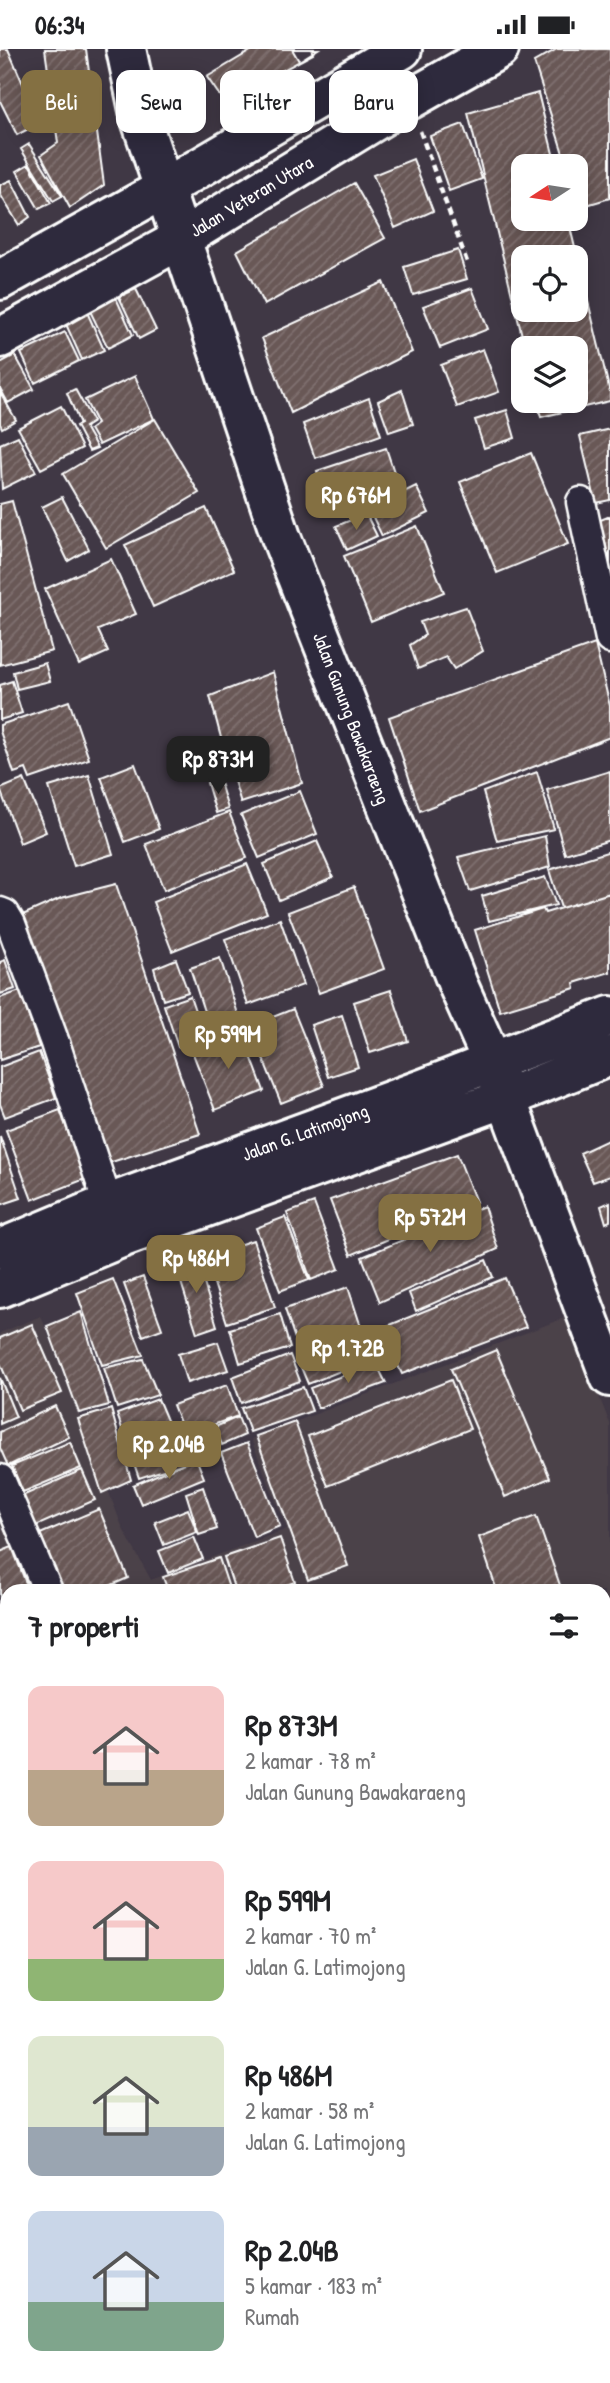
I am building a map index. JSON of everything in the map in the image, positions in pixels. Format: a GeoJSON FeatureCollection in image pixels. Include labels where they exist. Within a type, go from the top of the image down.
{"type":"FeatureCollection","features":[{"type":"Feature","properties":{"kind":"main road","name":"Jalan Gunung Bawakaraeng"},"geometry":{"type":"LineString","coordinates":[[126,49],[141,120],[281,537],[453,972],[492,1061],[607,1359]]}},
{"type":"Feature","properties":{"kind":"main road"},"geometry":{"type":"LineString","coordinates":[[0,280],[165,188],[402,49]]}},
{"type":"Feature","properties":{"kind":"main road","name":"Jalan Veteran Utara"},"geometry":{"type":"LineString","coordinates":[[418,95],[499,49]]}},
{"type":"Feature","properties":{"kind":"main road","name":"Jalan Veteran Utara"},"geometry":{"type":"LineString","coordinates":[[0,338],[181,239],[355,133]]}},
{"type":"Feature","properties":{"kind":"main road","name":"Jalan G. Latimojong"},"geometry":{"type":"LineString","coordinates":[[0,1249],[108,1204],[610,1016]]}},
{"type":"Feature","properties":{"kind":"main road","name":"Jalan G. Latimojong"},"geometry":{"type":"LineString","coordinates":[[0,1288],[121,1238],[506,1098],[610,1056]]}},
{"type":"Feature","properties":{"kind":"street"},"geometry":{"type":"LineString","coordinates":[[581,502],[610,639]]}},
{"type":"Feature","properties":{"kind":"street"},"geometry":{"type":"LineString","coordinates":[[0,912],[5,914],[11,924],[51,1031],[108,1204]]}},
{"type":"Feature","properties":{"kind":"street"},"geometry":{"type":"LineString","coordinates":[[0,1479],[45,1584]]}},
{"type":"Feature","properties":{"kind":"path"},"geometry":{"type":"LineString","coordinates":[[418,125],[467,262]]}},
{"type":"Feature","properties":{"kind":"shaded area"},"geometry":{"type":"Polygon","coordinates":[[[41,1316],[123,1529],[151,1580],[287,1529],[251,1439],[567,1317],[610,1424],[610,1584],[0,1584],[0,1333],[41,1316]]]}},
{"type":"Feature","properties":{"kind":"building"},"geometry":{"type":"Polygon","coordinates":[[[0,49],[8,49],[21,79],[21,133],[17,135],[0,101],[0,49]]]}},
{"type":"Feature","properties":{"kind":"building"},"geometry":{"type":"Polygon","coordinates":[[[45,49],[86,49],[89,70],[48,70],[45,49]]]}},
{"type":"Feature","properties":{"kind":"building"},"geometry":{"type":"Polygon","coordinates":[[[254,49],[311,49],[313,54],[283,70],[220,70],[220,96],[207,77],[254,49]]]}},
{"type":"Feature","properties":{"kind":"building"},"geometry":{"type":"Polygon","coordinates":[[[292,49],[318,49],[299,61],[292,49]]]}},
{"type":"Feature","properties":{"kind":"building"},"geometry":{"type":"Polygon","coordinates":[[[557,49],[610,49],[610,198],[588,205],[588,154],[563,154],[534,62],[557,49]]]}},
{"type":"Feature","properties":{"kind":"building"},"geometry":{"type":"Polygon","coordinates":[[[538,93],[553,154],[511,154],[511,231],[571,231],[574,245],[511,245],[511,290],[468,113],[538,93]]]}},
{"type":"Feature","properties":{"kind":"building"},"geometry":{"type":"Polygon","coordinates":[[[463,124],[482,179],[449,191],[430,136],[463,124]]]}},
{"type":"Feature","properties":{"kind":"building"},"geometry":{"type":"Polygon","coordinates":[[[57,133],[97,133],[104,185],[70,208],[41,155],[58,143],[57,133]]]}},
{"type":"Feature","properties":{"kind":"building"},"geometry":{"type":"Polygon","coordinates":[[[29,144],[62,196],[53,201],[21,149],[29,144]]]}},
{"type":"Feature","properties":{"kind":"building"},"geometry":{"type":"Polygon","coordinates":[[[413,159],[433,211],[395,228],[373,175],[413,159]]]}},
{"type":"Feature","properties":{"kind":"building"},"geometry":{"type":"Polygon","coordinates":[[[29,164],[51,203],[39,209],[17,171],[29,164]]]}},
{"type":"Feature","properties":{"kind":"building"},"geometry":{"type":"Polygon","coordinates":[[[11,180],[30,217],[19,225],[0,194],[0,185],[11,180]]]}},
{"type":"Feature","properties":{"kind":"building"},"geometry":{"type":"Polygon","coordinates":[[[354,183],[385,238],[264,305],[237,251],[354,183]]]}},
{"type":"Feature","properties":{"kind":"building"},"geometry":{"type":"Polygon","coordinates":[[[458,250],[467,279],[413,295],[404,267],[458,250]]]}},
{"type":"Feature","properties":{"kind":"building"},"geometry":{"type":"Polygon","coordinates":[[[383,282],[412,352],[291,413],[262,338],[383,282]]]}},
{"type":"Feature","properties":{"kind":"building"},"geometry":{"type":"Polygon","coordinates":[[[472,288],[488,329],[440,348],[423,306],[472,288]]]}},
{"type":"Feature","properties":{"kind":"building"},"geometry":{"type":"Polygon","coordinates":[[[136,289],[156,330],[139,339],[119,297],[136,289]]]}},
{"type":"Feature","properties":{"kind":"building"},"geometry":{"type":"Polygon","coordinates":[[[116,298],[133,335],[108,348],[90,311],[116,298]]]}},
{"type":"Feature","properties":{"kind":"building"},"geometry":{"type":"Polygon","coordinates":[[[588,301],[610,401],[588,406],[588,336],[522,336],[519,322],[588,322],[588,301]]]}},
{"type":"Feature","properties":{"kind":"building"},"geometry":{"type":"Polygon","coordinates":[[[87,312],[104,350],[82,360],[65,322],[87,312]]]}},
{"type":"Feature","properties":{"kind":"building"},"geometry":{"type":"Polygon","coordinates":[[[65,332],[79,361],[35,383],[21,353],[65,332]]]}},
{"type":"Feature","properties":{"kind":"building"},"geometry":{"type":"Polygon","coordinates":[[[483,349],[499,392],[457,407],[441,365],[483,349]]]}},
{"type":"Feature","properties":{"kind":"building"},"geometry":{"type":"Polygon","coordinates":[[[15,355],[34,389],[8,403],[0,388],[0,363],[15,355]]]}},
{"type":"Feature","properties":{"kind":"building"},"geometry":{"type":"Polygon","coordinates":[[[135,376],[154,419],[99,445],[90,429],[97,424],[85,400],[135,376]]]}},
{"type":"Feature","properties":{"kind":"building"},"geometry":{"type":"Polygon","coordinates":[[[75,389],[93,422],[85,427],[97,448],[89,451],[76,426],[80,424],[67,393],[75,389]]]}},
{"type":"Feature","properties":{"kind":"building"},"geometry":{"type":"Polygon","coordinates":[[[402,390],[413,424],[389,432],[378,401],[402,390]]]}},
{"type":"Feature","properties":{"kind":"building"},"geometry":{"type":"Polygon","coordinates":[[[0,392],[16,420],[2,428],[0,424],[0,392]]]}},
{"type":"Feature","properties":{"kind":"building"},"geometry":{"type":"Polygon","coordinates":[[[369,398],[381,435],[315,458],[303,424],[369,398]]]}},
{"type":"Feature","properties":{"kind":"building"},"geometry":{"type":"Polygon","coordinates":[[[61,406],[82,448],[41,469],[18,428],[61,406]]]}},
{"type":"Feature","properties":{"kind":"building"},"geometry":{"type":"Polygon","coordinates":[[[507,410],[515,438],[484,448],[475,420],[507,410]]]}},
{"type":"Feature","properties":{"kind":"building"},"geometry":{"type":"Polygon","coordinates":[[[540,413],[558,413],[541,417],[540,413]]]}},
{"type":"Feature","properties":{"kind":"building"},"geometry":{"type":"Polygon","coordinates":[[[155,419],[199,493],[106,548],[63,474],[155,419]]]}},
{"type":"Feature","properties":{"kind":"building"},"geometry":{"type":"Polygon","coordinates":[[[610,429],[610,500],[596,503],[580,436],[610,429]]]}},
{"type":"Feature","properties":{"kind":"building"},"geometry":{"type":"Polygon","coordinates":[[[18,436],[36,472],[2,489],[0,444],[18,436]]]}},
{"type":"Feature","properties":{"kind":"building"},"geometry":{"type":"Polygon","coordinates":[[[386,448],[399,487],[329,510],[317,471],[386,448]]]}},
{"type":"Feature","properties":{"kind":"building"},"geometry":{"type":"Polygon","coordinates":[[[531,453],[568,544],[497,573],[460,482],[531,453]]]}},
{"type":"Feature","properties":{"kind":"building"},"geometry":{"type":"Polygon","coordinates":[[[416,486],[429,513],[382,536],[369,509],[416,486]]]}},
{"type":"Feature","properties":{"kind":"building"},"geometry":{"type":"Polygon","coordinates":[[[62,497],[89,549],[68,561],[42,507],[62,497]]]}},
{"type":"Feature","properties":{"kind":"building"},"geometry":{"type":"Polygon","coordinates":[[[12,501],[52,651],[0,665],[0,504],[12,501]]]}},
{"type":"Feature","properties":{"kind":"building"},"geometry":{"type":"Polygon","coordinates":[[[206,508],[234,570],[153,607],[125,545],[206,508]]]}},
{"type":"Feature","properties":{"kind":"building"},"geometry":{"type":"Polygon","coordinates":[[[366,514],[377,536],[347,550],[336,526],[366,514]]]}},
{"type":"Feature","properties":{"kind":"building"},"geometry":{"type":"Polygon","coordinates":[[[610,516],[610,583],[598,521],[610,516]]]}},
{"type":"Feature","properties":{"kind":"building"},"geometry":{"type":"Polygon","coordinates":[[[417,526],[444,592],[371,622],[344,556],[417,526]]]}},
{"type":"Feature","properties":{"kind":"building"},"geometry":{"type":"Polygon","coordinates":[[[111,559],[136,614],[98,630],[108,652],[79,665],[45,589],[111,559]]]}},
{"type":"Feature","properties":{"kind":"building"},"geometry":{"type":"Polygon","coordinates":[[[466,607],[483,651],[454,669],[446,657],[418,669],[410,645],[425,635],[420,622],[466,607]]]}},
{"type":"Feature","properties":{"kind":"building"},"geometry":{"type":"Polygon","coordinates":[[[595,644],[610,706],[610,737],[420,811],[389,717],[595,644]]]}},
{"type":"Feature","properties":{"kind":"building"},"geometry":{"type":"Polygon","coordinates":[[[45,663],[50,681],[17,689],[13,672],[45,663]]]}},
{"type":"Feature","properties":{"kind":"building"},"geometry":{"type":"Polygon","coordinates":[[[273,672],[302,783],[241,803],[210,696],[273,672]]]}},
{"type":"Feature","properties":{"kind":"building"},"geometry":{"type":"Polygon","coordinates":[[[12,681],[22,713],[0,720],[0,685],[12,681]]]}},
{"type":"Feature","properties":{"kind":"building"},"geometry":{"type":"Polygon","coordinates":[[[69,701],[89,759],[30,779],[26,769],[14,773],[0,725],[69,701]]]}},
{"type":"Feature","properties":{"kind":"building"},"geometry":{"type":"Polygon","coordinates":[[[135,764],[159,829],[125,842],[101,777],[135,764]]]}},
{"type":"Feature","properties":{"kind":"building"},"geometry":{"type":"Polygon","coordinates":[[[610,771],[610,840],[565,854],[547,790],[610,771]]]}},
{"type":"Feature","properties":{"kind":"building"},"geometry":{"type":"Polygon","coordinates":[[[537,772],[554,829],[497,841],[483,792],[537,772]]]}},
{"type":"Feature","properties":{"kind":"building"},"geometry":{"type":"Polygon","coordinates":[[[89,775],[113,854],[74,866],[49,787],[89,775]]]}},
{"type":"Feature","properties":{"kind":"building"},"geometry":{"type":"Polygon","coordinates":[[[24,779],[46,832],[20,843],[0,789],[24,779]]]}},
{"type":"Feature","properties":{"kind":"building"},"geometry":{"type":"Polygon","coordinates":[[[219,779],[228,809],[216,813],[207,783],[219,779]]]}},
{"type":"Feature","properties":{"kind":"building"},"geometry":{"type":"Polygon","coordinates":[[[300,791],[317,834],[259,858],[241,815],[300,791]]]}},
{"type":"Feature","properties":{"kind":"building"},"geometry":{"type":"Polygon","coordinates":[[[229,812],[247,858],[164,890],[146,844],[229,812]]]}},
{"type":"Feature","properties":{"kind":"building"},"geometry":{"type":"Polygon","coordinates":[[[545,836],[550,867],[470,891],[458,857],[545,836]]]}},
{"type":"Feature","properties":{"kind":"building"},"geometry":{"type":"Polygon","coordinates":[[[317,841],[333,877],[279,900],[264,864],[317,841]]]}},
{"type":"Feature","properties":{"kind":"building"},"geometry":{"type":"Polygon","coordinates":[[[610,851],[610,893],[561,908],[549,870],[610,851]]]}},
{"type":"Feature","properties":{"kind":"building"},"geometry":{"type":"Polygon","coordinates":[[[247,864],[267,913],[172,951],[153,902],[247,864]]]}},
{"type":"Feature","properties":{"kind":"building"},"geometry":{"type":"Polygon","coordinates":[[[545,877],[556,905],[489,921],[482,896],[545,877]]]}},
{"type":"Feature","properties":{"kind":"building"},"geometry":{"type":"Polygon","coordinates":[[[116,884],[200,1134],[99,1166],[18,917],[61,898],[116,884]]]}},
{"type":"Feature","properties":{"kind":"building"},"geometry":{"type":"Polygon","coordinates":[[[354,887],[384,969],[319,993],[288,912],[354,887]]]}},
{"type":"Feature","properties":{"kind":"building"},"geometry":{"type":"Polygon","coordinates":[[[610,893],[610,972],[574,983],[575,988],[500,1011],[475,930],[543,909],[545,913],[610,893]]]}},
{"type":"Feature","properties":{"kind":"building"},"geometry":{"type":"Polygon","coordinates":[[[280,919],[303,985],[248,1005],[225,939],[280,919]]]}},
{"type":"Feature","properties":{"kind":"building"},"geometry":{"type":"Polygon","coordinates":[[[220,958],[240,1020],[210,1030],[190,968],[220,958]]]}},
{"type":"Feature","properties":{"kind":"building"},"geometry":{"type":"Polygon","coordinates":[[[176,959],[188,992],[163,1000],[154,968],[176,959]]]}},
{"type":"Feature","properties":{"kind":"building"},"geometry":{"type":"Polygon","coordinates":[[[5,960],[15,989],[0,994],[0,962],[5,960]]]}},
{"type":"Feature","properties":{"kind":"building"},"geometry":{"type":"Polygon","coordinates":[[[391,990],[408,1041],[370,1053],[354,1002],[391,990]]]}},
{"type":"Feature","properties":{"kind":"building"},"geometry":{"type":"Polygon","coordinates":[[[20,991],[39,1047],[0,1060],[0,998],[20,991]]]}},
{"type":"Feature","properties":{"kind":"building"},"geometry":{"type":"Polygon","coordinates":[[[190,996],[204,1037],[178,1047],[164,1005],[190,996]]]}},
{"type":"Feature","properties":{"kind":"building"},"geometry":{"type":"Polygon","coordinates":[[[293,1009],[324,1086],[281,1103],[250,1026],[293,1009]]]}},
{"type":"Feature","properties":{"kind":"building"},"geometry":{"type":"Polygon","coordinates":[[[342,1015],[358,1067],[328,1077],[311,1025],[342,1015]]]}},
{"type":"Feature","properties":{"kind":"building"},"geometry":{"type":"Polygon","coordinates":[[[242,1032],[264,1091],[215,1110],[192,1051],[242,1032]]]}},
{"type":"Feature","properties":{"kind":"building"},"geometry":{"type":"Polygon","coordinates":[[[39,1052],[56,1098],[5,1117],[0,1104],[0,1067],[39,1052]]]}},
{"type":"Feature","properties":{"kind":"building"},"geometry":{"type":"Polygon","coordinates":[[[60,1110],[85,1179],[32,1200],[6,1130],[60,1110]]]}},
{"type":"Feature","properties":{"kind":"building"},"geometry":{"type":"Polygon","coordinates":[[[0,1136],[21,1198],[0,1205],[0,1136]]]}},
{"type":"Feature","properties":{"kind":"building"},"geometry":{"type":"Polygon","coordinates":[[[610,1139],[610,1176],[593,1182],[580,1153],[610,1139]]]}},
{"type":"Feature","properties":{"kind":"building"},"geometry":{"type":"Polygon","coordinates":[[[457,1154],[476,1202],[351,1255],[330,1200],[457,1154]]]}},
{"type":"Feature","properties":{"kind":"building"},"geometry":{"type":"Polygon","coordinates":[[[610,1202],[610,1221],[606,1223],[601,1206],[610,1202]]]}},
{"type":"Feature","properties":{"kind":"building"},"geometry":{"type":"Polygon","coordinates":[[[314,1203],[339,1269],[311,1280],[287,1213],[314,1203]]]}},
{"type":"Feature","properties":{"kind":"building"},"geometry":{"type":"Polygon","coordinates":[[[484,1206],[498,1249],[380,1302],[362,1257],[484,1206]]]}},
{"type":"Feature","properties":{"kind":"building"},"geometry":{"type":"Polygon","coordinates":[[[285,1217],[309,1280],[280,1291],[256,1228],[285,1217]]]}},
{"type":"Feature","properties":{"kind":"building"},"geometry":{"type":"Polygon","coordinates":[[[253,1240],[275,1307],[227,1323],[205,1256],[253,1240]]]}},
{"type":"Feature","properties":{"kind":"building"},"geometry":{"type":"Polygon","coordinates":[[[196,1257],[217,1326],[197,1333],[175,1263],[196,1257]]]}},
{"type":"Feature","properties":{"kind":"building"},"geometry":{"type":"Polygon","coordinates":[[[486,1260],[493,1277],[416,1311],[409,1293],[486,1260]]]}},
{"type":"Feature","properties":{"kind":"building"},"geometry":{"type":"Polygon","coordinates":[[[143,1277],[162,1329],[143,1336],[124,1284],[143,1277]]]}},
{"type":"Feature","properties":{"kind":"building"},"geometry":{"type":"Polygon","coordinates":[[[505,1278],[526,1327],[402,1374],[380,1329],[505,1278]]]}},
{"type":"Feature","properties":{"kind":"building"},"geometry":{"type":"Polygon","coordinates":[[[113,1279],[143,1355],[102,1365],[77,1293],[113,1279]]]}},
{"type":"Feature","properties":{"kind":"building"},"geometry":{"type":"Polygon","coordinates":[[[348,1287],[362,1330],[299,1351],[285,1309],[348,1287]]]}},
{"type":"Feature","properties":{"kind":"building"},"geometry":{"type":"Polygon","coordinates":[[[81,1312],[109,1405],[79,1413],[47,1326],[81,1312]]]}},
{"type":"Feature","properties":{"kind":"building"},"geometry":{"type":"Polygon","coordinates":[[[280,1314],[290,1348],[240,1363],[230,1329],[280,1314]]]}},
{"type":"Feature","properties":{"kind":"building"},"geometry":{"type":"Polygon","coordinates":[[[32,1324],[62,1393],[20,1410],[0,1363],[0,1338],[32,1324]]]}},
{"type":"Feature","properties":{"kind":"building"},"geometry":{"type":"Polygon","coordinates":[[[363,1334],[373,1358],[308,1384],[298,1360],[363,1334]]]}},
{"type":"Feature","properties":{"kind":"building"},"geometry":{"type":"Polygon","coordinates":[[[218,1342],[228,1370],[187,1383],[178,1354],[218,1342]]]}},
{"type":"Feature","properties":{"kind":"building"},"geometry":{"type":"Polygon","coordinates":[[[496,1350],[550,1478],[505,1497],[451,1369],[496,1350]]]}},
{"type":"Feature","properties":{"kind":"building"},"geometry":{"type":"Polygon","coordinates":[[[290,1355],[300,1381],[241,1403],[232,1377],[290,1355]]]}},
{"type":"Feature","properties":{"kind":"building"},"geometry":{"type":"Polygon","coordinates":[[[143,1359],[158,1395],[117,1408],[104,1368],[143,1359]]]}},
{"type":"Feature","properties":{"kind":"building"},"geometry":{"type":"Polygon","coordinates":[[[376,1363],[386,1383],[318,1408],[310,1388],[376,1363]]]}},
{"type":"Feature","properties":{"kind":"building"},"geometry":{"type":"Polygon","coordinates":[[[0,1378],[16,1417],[0,1424],[0,1378]]]}},
{"type":"Feature","properties":{"kind":"building"},"geometry":{"type":"Polygon","coordinates":[[[451,1380],[470,1429],[328,1486],[308,1436],[451,1380]]]}},
{"type":"Feature","properties":{"kind":"building"},"geometry":{"type":"Polygon","coordinates":[[[227,1385],[238,1416],[185,1435],[173,1405],[227,1385]]]}},
{"type":"Feature","properties":{"kind":"building"},"geometry":{"type":"Polygon","coordinates":[[[303,1387],[312,1411],[250,1432],[241,1408],[303,1387]]]}},
{"type":"Feature","properties":{"kind":"building"},"geometry":{"type":"Polygon","coordinates":[[[158,1399],[185,1463],[139,1478],[117,1414],[158,1399]]]}},
{"type":"Feature","properties":{"kind":"building"},"geometry":{"type":"Polygon","coordinates":[[[55,1406],[69,1437],[8,1466],[0,1448],[0,1432],[55,1406]]]}},
{"type":"Feature","properties":{"kind":"building"},"geometry":{"type":"Polygon","coordinates":[[[111,1409],[131,1480],[102,1493],[78,1419],[111,1409]]]}},
{"type":"Feature","properties":{"kind":"building"},"geometry":{"type":"Polygon","coordinates":[[[238,1417],[245,1435],[222,1445],[215,1427],[238,1417]]]}},
{"type":"Feature","properties":{"kind":"building"},"geometry":{"type":"Polygon","coordinates":[[[295,1422],[348,1566],[308,1580],[256,1436],[295,1422]]]}},
{"type":"Feature","properties":{"kind":"building"},"geometry":{"type":"Polygon","coordinates":[[[70,1442],[81,1468],[23,1492],[12,1466],[70,1442]]]}},
{"type":"Feature","properties":{"kind":"building"},"geometry":{"type":"Polygon","coordinates":[[[247,1443],[280,1526],[254,1537],[221,1453],[247,1443]]]}},
{"type":"Feature","properties":{"kind":"building"},"geometry":{"type":"Polygon","coordinates":[[[196,1458],[204,1478],[141,1504],[133,1485],[196,1458]]]}},
{"type":"Feature","properties":{"kind":"building"},"geometry":{"type":"Polygon","coordinates":[[[82,1470],[95,1500],[36,1526],[22,1496],[82,1470]]]}},
{"type":"Feature","properties":{"kind":"building"},"geometry":{"type":"Polygon","coordinates":[[[203,1487],[217,1529],[199,1535],[186,1493],[203,1487]]]}},
{"type":"Feature","properties":{"kind":"building"},"geometry":{"type":"Polygon","coordinates":[[[99,1509],[128,1578],[114,1584],[61,1584],[40,1534],[99,1509]]]}},
{"type":"Feature","properties":{"kind":"building"},"geometry":{"type":"Polygon","coordinates":[[[188,1509],[197,1532],[164,1545],[155,1522],[188,1509]]]}},
{"type":"Feature","properties":{"kind":"building"},"geometry":{"type":"Polygon","coordinates":[[[536,1516],[560,1584],[495,1584],[479,1537],[536,1516]]]}},
{"type":"Feature","properties":{"kind":"building"},"geometry":{"type":"Polygon","coordinates":[[[194,1537],[203,1559],[168,1573],[159,1551],[194,1537]]]}},
{"type":"Feature","properties":{"kind":"building"},"geometry":{"type":"Polygon","coordinates":[[[280,1538],[295,1582],[233,1584],[224,1557],[280,1538]]]}},
{"type":"Feature","properties":{"kind":"building"},"geometry":{"type":"Polygon","coordinates":[[[12,1547],[26,1584],[0,1584],[0,1552],[12,1547]]]}},
{"type":"Feature","properties":{"kind":"building"},"geometry":{"type":"Polygon","coordinates":[[[219,1558],[228,1584],[166,1584],[163,1577],[219,1558]]]}}]}
